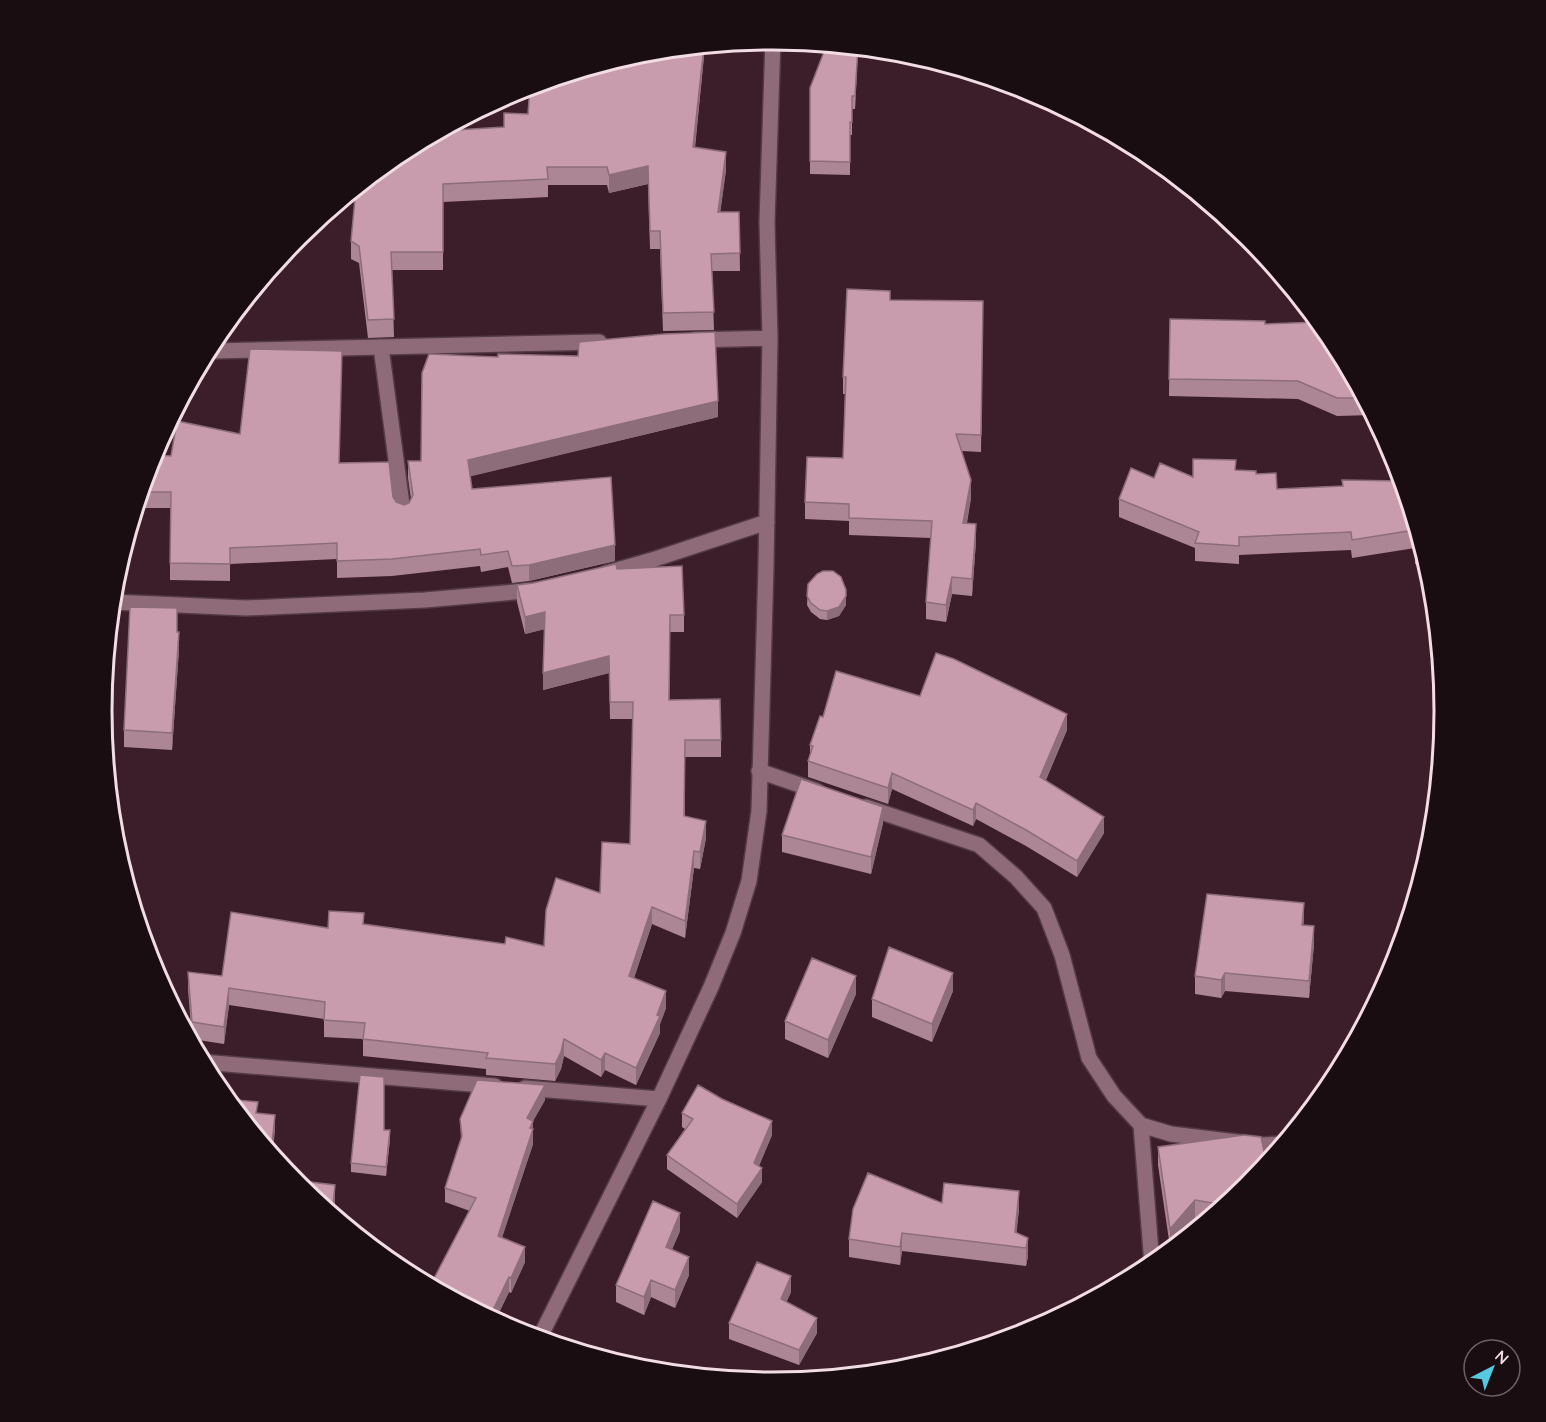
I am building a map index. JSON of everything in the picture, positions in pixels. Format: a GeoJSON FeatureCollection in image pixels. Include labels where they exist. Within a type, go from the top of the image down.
{"type":"FeatureCollection","features":[{"type":"Feature","properties":{"kind":"street"},"geometry":{"type":"LineString","coordinates":[[543,1331],[659,1099],[711,987],[733,933],[749,881],[759,811],[767,522],[770,338],[767,222],[773,50]]}},
{"type":"Feature","properties":{"kind":"street"},"geometry":{"type":"LineString","coordinates":[[676,340],[770,338]]}},
{"type":"Feature","properties":{"kind":"street"},"geometry":{"type":"LineString","coordinates":[[218,351],[617,342]]}},
{"type":"Feature","properties":{"kind":"street"},"geometry":{"type":"LineString","coordinates":[[381,347],[403,512]]}},
{"type":"Feature","properties":{"kind":"street"},"geometry":{"type":"LineString","coordinates":[[589,577],[652,560],[767,522]]}},
{"type":"Feature","properties":{"kind":"street"},"geometry":{"type":"LineString","coordinates":[[121,602],[246,608],[425,600],[531,591],[554,585]]}},
{"type":"Feature","properties":{"kind":"street"},"geometry":{"type":"LineString","coordinates":[[759,771],[979,845],[1016,877],[1044,908],[1062,954],[1089,1058],[1114,1096],[1141,1125],[1171,1134],[1272,1145]]}},
{"type":"Feature","properties":{"kind":"street"},"geometry":{"type":"LineString","coordinates":[[213,1063],[659,1099]]}},
{"type":"Feature","properties":{"kind":"street"},"geometry":{"type":"LineString","coordinates":[[1141,1125],[1151,1254]]}},
{"type":"Feature","properties":{"kind":"building"},"geometry":{"type":"Polygon","coordinates":[[[824,52],[858,55],[855,96],[852,96],[852,122],[850,122],[850,162],[810,161],[810,88],[824,52]]]}},
{"type":"Feature","properties":{"kind":"building"},"geometry":{"type":"Polygon","coordinates":[[[703,53],[693,147],[726,152],[718,212],[739,212],[740,253],[711,254],[714,312],[663,313],[660,231],[650,231],[648,166],[609,175],[607,167],[547,167],[548,179],[443,184],[443,252],[391,252],[394,319],[368,320],[359,246],[351,241],[355,199],[405,161],[457,130],[504,127],[504,113],[528,114],[529,97],[560,85],[644,62],[703,53]]]}},
{"type":"Feature","properties":{"kind":"building"},"geometry":{"type":"Polygon","coordinates":[[[847,289],[890,291],[890,300],[983,301],[981,435],[956,434],[971,480],[963,523],[976,524],[972,579],[952,577],[946,605],[926,602],[932,521],[849,518],[849,504],[805,502],[807,457],[843,458],[846,377],[843,377],[847,289]]]}},
{"type":"Feature","properties":{"kind":"building"},"geometry":{"type":"Polygon","coordinates":[[[1170,319],[1265,321],[1265,324],[1308,322],[1355,398],[1337,398],[1298,381],[1169,379],[1170,319]]]}},
{"type":"Feature","properties":{"kind":"building"},"geometry":{"type":"Polygon","coordinates":[[[715,332],[718,401],[468,460],[472,489],[611,477],[615,545],[529,565],[512,566],[508,551],[481,555],[480,549],[392,559],[337,561],[337,543],[230,548],[230,564],[170,563],[171,492],[149,492],[163,456],[171,456],[179,421],[240,434],[250,349],[342,351],[339,463],[389,462],[393,497],[396,502],[404,505],[409,503],[413,495],[408,461],[421,461],[422,373],[429,354],[498,357],[498,354],[578,356],[579,342],[715,332]]]}},
{"type":"Feature","properties":{"kind":"building"},"geometry":{"type":"Polygon","coordinates":[[[1193,459],[1236,460],[1235,470],[1256,471],[1256,474],[1276,473],[1277,489],[1343,486],[1342,480],[1393,481],[1409,531],[1352,540],[1351,532],[1239,537],[1239,546],[1195,543],[1199,532],[1119,499],[1131,468],[1154,478],[1160,463],[1193,477],[1193,459]]]}},
{"type":"Feature","properties":{"kind":"building"},"geometry":{"type":"Polygon","coordinates":[[[616,564],[617,569],[682,566],[684,615],[670,615],[669,700],[720,699],[721,740],[685,740],[684,816],[706,821],[700,852],[694,851],[685,921],[652,907],[629,976],[666,991],[657,1015],[660,1016],[636,1068],[605,1053],[601,1060],[564,1039],[555,1064],[486,1058],[488,1053],[363,1039],[365,1023],[324,1020],[325,1002],[229,988],[224,1027],[192,1022],[188,972],[222,976],[231,912],[328,928],[329,911],[364,913],[363,924],[505,944],[506,937],[544,946],[546,910],[556,878],[600,893],[602,842],[630,844],[633,702],[610,702],[609,656],[543,673],[545,612],[525,617],[517,585],[616,564]]]}},
{"type":"Feature","properties":{"kind":"building"},"geometry":{"type":"Polygon","coordinates":[[[823,571],[833,571],[841,577],[846,590],[846,596],[839,607],[827,611],[820,610],[811,603],[807,596],[808,584],[823,571]]]}},
{"type":"Feature","properties":{"kind":"building"},"geometry":{"type":"Polygon","coordinates":[[[130,607],[177,608],[177,632],[179,632],[172,733],[124,730],[130,607]]]}},
{"type":"Feature","properties":{"kind":"building"},"geometry":{"type":"Polygon","coordinates":[[[936,653],[954,659],[1067,714],[1040,777],[1104,817],[1077,861],[976,803],[973,810],[892,773],[888,788],[808,761],[813,746],[810,745],[820,716],[823,717],[836,671],[920,696],[936,653]]]}},
{"type":"Feature","properties":{"kind":"building"},"geometry":{"type":"Polygon","coordinates":[[[801,779],[883,807],[871,857],[782,835],[801,779]]]}},
{"type":"Feature","properties":{"kind":"building"},"geometry":{"type":"Polygon","coordinates":[[[1207,894],[1304,903],[1302,925],[1314,926],[1309,981],[1225,973],[1221,980],[1195,976],[1207,894]]]}},
{"type":"Feature","properties":{"kind":"building"},"geometry":{"type":"Polygon","coordinates":[[[889,947],[953,973],[932,1024],[872,999],[889,947]]]}},
{"type":"Feature","properties":{"kind":"building"},"geometry":{"type":"Polygon","coordinates":[[[812,958],[856,976],[828,1040],[785,1021],[812,958]]]}},
{"type":"Feature","properties":{"kind":"building"},"geometry":{"type":"Polygon","coordinates":[[[360,1075],[384,1077],[384,1130],[390,1130],[386,1167],[351,1163],[360,1075]]]}},
{"type":"Feature","properties":{"kind":"building"},"geometry":{"type":"Polygon","coordinates":[[[477,1080],[545,1085],[527,1118],[533,1121],[530,1128],[533,1129],[498,1236],[525,1247],[493,1310],[434,1279],[476,1198],[445,1188],[462,1136],[460,1119],[477,1080]]]}},
{"type":"Feature","properties":{"kind":"building"},"geometry":{"type":"Polygon","coordinates":[[[698,1085],[722,1099],[772,1121],[754,1163],[762,1168],[737,1204],[667,1155],[693,1119],[682,1113],[698,1085]]]}},
{"type":"Feature","properties":{"kind":"building"},"geometry":{"type":"Polygon","coordinates":[[[238,1100],[258,1102],[256,1113],[275,1115],[272,1142],[238,1100]]]}},
{"type":"Feature","properties":{"kind":"building"},"geometry":{"type":"Polygon","coordinates":[[[1244,1135],[1261,1137],[1264,1151],[1267,1150],[1241,1179],[1214,1203],[1195,1200],[1170,1229],[1158,1147],[1244,1135]]]}},
{"type":"Feature","properties":{"kind":"building"},"geometry":{"type":"Polygon","coordinates":[[[868,1173],[942,1203],[944,1183],[1019,1191],[1015,1232],[1028,1238],[1026,1248],[902,1233],[900,1247],[849,1239],[853,1209],[868,1173]]]}},
{"type":"Feature","properties":{"kind":"building"},"geometry":{"type":"Polygon","coordinates":[[[308,1182],[335,1185],[333,1204],[308,1182]]]}},
{"type":"Feature","properties":{"kind":"building"},"geometry":{"type":"Polygon","coordinates":[[[653,1201],[680,1213],[666,1247],[689,1257],[675,1290],[651,1280],[644,1297],[616,1285],[653,1201]]]}},
{"type":"Feature","properties":{"kind":"building"},"geometry":{"type":"Polygon","coordinates":[[[757,1262],[791,1276],[781,1299],[817,1318],[799,1350],[729,1323],[757,1262]]]}}]}
